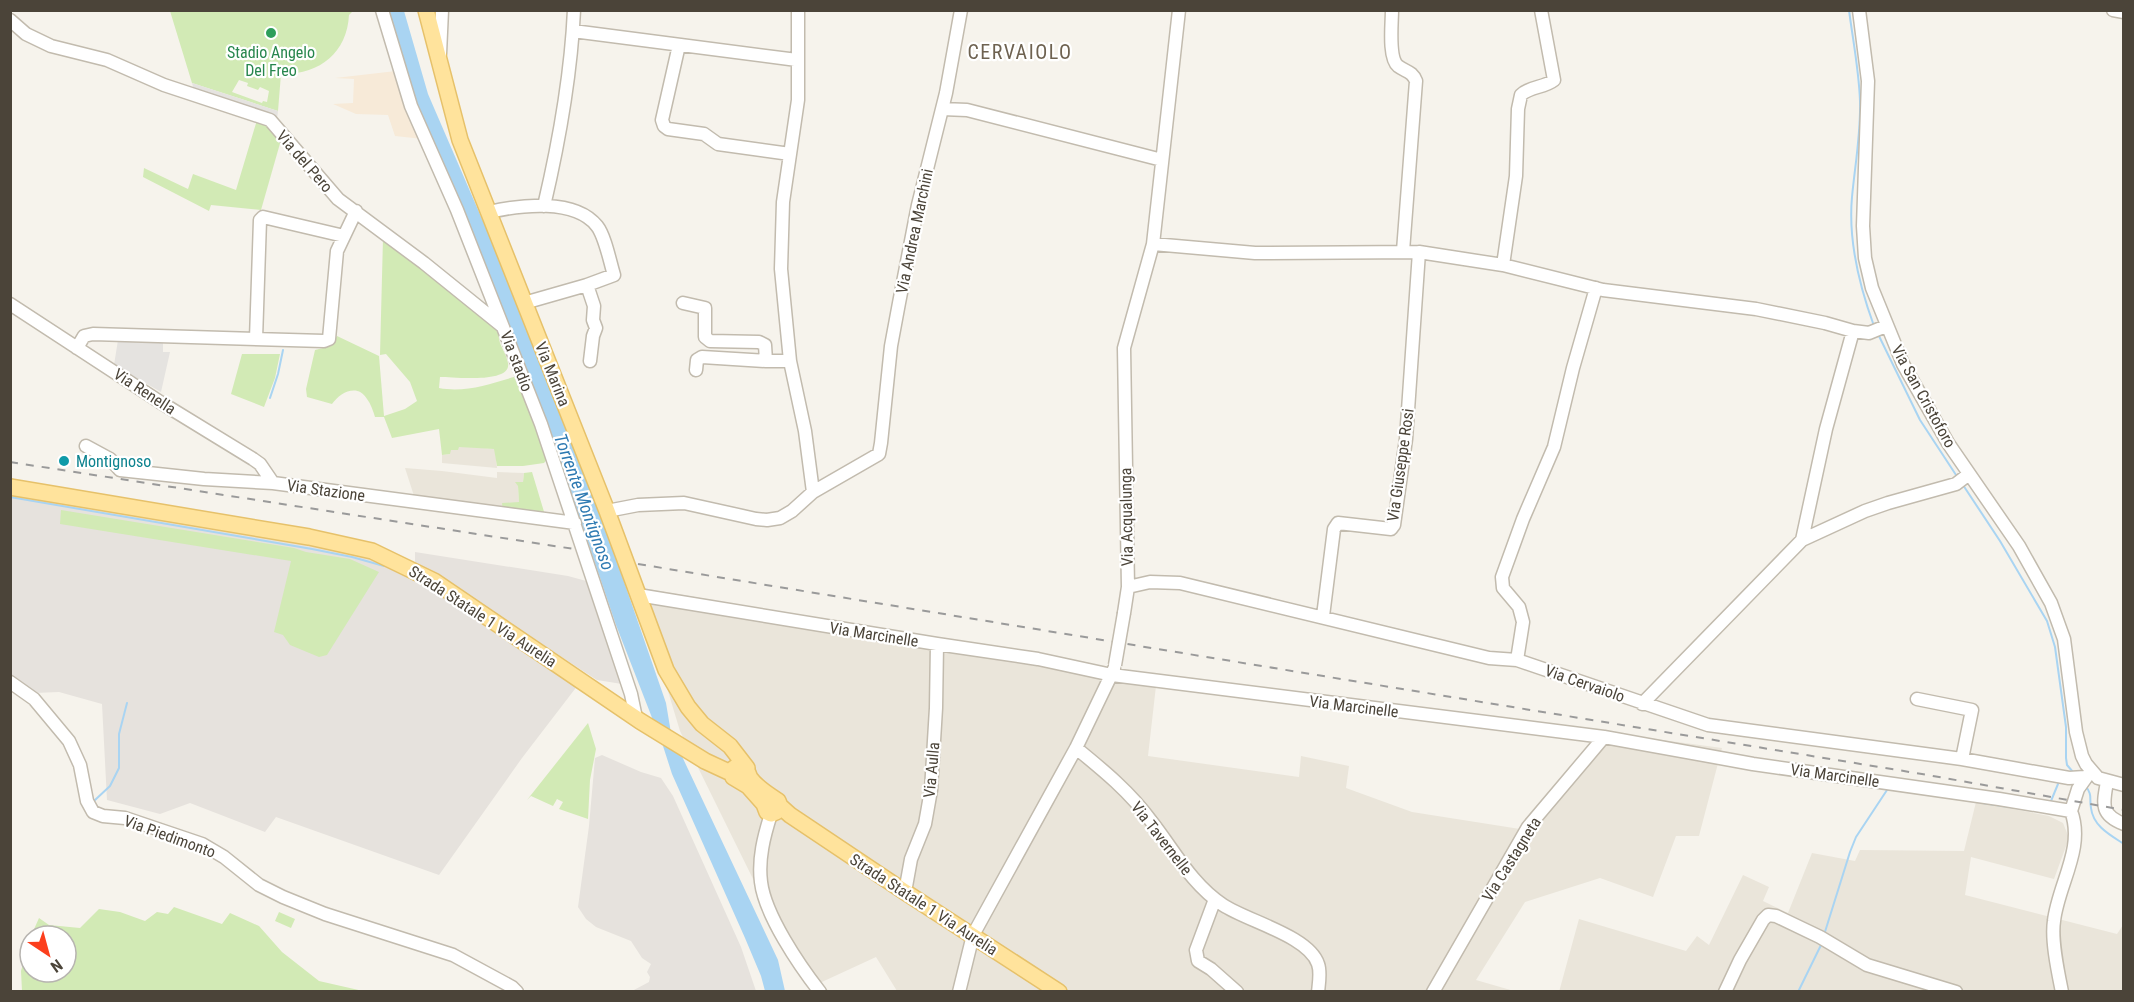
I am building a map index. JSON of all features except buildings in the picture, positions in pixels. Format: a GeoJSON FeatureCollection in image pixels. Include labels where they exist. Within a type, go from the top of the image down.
{"type":"FeatureCollection","features":[{"type":"Feature","properties":{"kind":"main road","name":"Via Marina"},"geometry":{"type":"LineString","coordinates":[[426,10],[460,140],[607,511],[666,670],[688,707],[702,724],[732,749],[735,769]]}},
{"type":"Feature","properties":{"kind":"main road","name":"Strada Statale 1 Via Aurelia"},"geometry":{"type":"LineString","coordinates":[[10,487],[309,537],[372,551],[434,582],[681,746],[735,769],[778,801],[776,810],[1059,992]]}},
{"type":"Feature","properties":{"kind":"street","name":"Via stadio"},"geometry":{"type":"LineString","coordinates":[[382,10],[398,70],[411,106],[457,210],[552,455],[638,719]]}},
{"type":"Feature","properties":{"kind":"street"},"geometry":{"type":"LineString","coordinates":[[439,64],[442,47],[442,10]]}},
{"type":"Feature","properties":{"kind":"street"},"geometry":{"type":"LineString","coordinates":[[544,206],[558,147],[574,10]]}},
{"type":"Feature","properties":{"kind":"street"},"geometry":{"type":"LineString","coordinates":[[607,511],[638,505],[684,502],[767,520],[780,518],[792,511],[813,492],[809,454],[790,361],[781,269],[783,202],[798,100],[796,60],[798,10]]}},
{"type":"Feature","properties":{"kind":"street","name":"Via Andrea Marchini"},"geometry":{"type":"LineString","coordinates":[[813,492],[879,454],[891,346],[899,303],[918,205],[942,109],[962,10]]}},
{"type":"Feature","properties":{"kind":"street","name":"Via Acqualunga"},"geometry":{"type":"LineString","coordinates":[[959,992],[973,935],[1076,748],[1114,670],[1128,587],[1124,348],[1153,244],[1179,10]]}},
{"type":"Feature","properties":{"kind":"street"},"geometry":{"type":"LineString","coordinates":[[1392,10],[1392,55],[1398,66],[1411,73],[1416,81],[1403,251]]}},
{"type":"Feature","properties":{"kind":"street"},"geometry":{"type":"LineString","coordinates":[[1503,266],[1516,176],[1518,110],[1521,94],[1527,90],[1550,84],[1554,80],[1541,10]]}},
{"type":"Feature","properties":{"kind":"street","name":"Via San Cristoforo"},"geometry":{"type":"LineString","coordinates":[[1859,10],[1868,81],[1863,226],[1865,258],[1872,288],[1884,327],[1948,443],[1964,478],[2019,546],[2051,603],[2064,639],[2076,732],[2089,775]]}},
{"type":"Feature","properties":{"kind":"street"},"geometry":{"type":"LineString","coordinates":[[2113,10],[2124,12]]}},
{"type":"Feature","properties":{"kind":"street","name":"Via del Pero"},"geometry":{"type":"LineString","coordinates":[[10,20],[26,34],[51,46],[107,60],[164,85],[270,120],[338,199],[356,210],[505,329]]}},
{"type":"Feature","properties":{"kind":"street"},"geometry":{"type":"LineString","coordinates":[[573,31],[796,60]]}},
{"type":"Feature","properties":{"kind":"street"},"geometry":{"type":"LineString","coordinates":[[679,45],[662,120],[665,128],[704,134],[718,144],[790,154]]}},
{"type":"Feature","properties":{"kind":"street"},"geometry":{"type":"LineString","coordinates":[[942,109],[978,113],[1162,160]]}},
{"type":"Feature","properties":{"kind":"street"},"geometry":{"type":"LineString","coordinates":[[489,212],[544,206],[565,208],[580,212],[599,228],[614,275],[524,303]]}},
{"type":"Feature","properties":{"kind":"street"},"geometry":{"type":"LineString","coordinates":[[77,348],[84,336],[89,334],[328,339],[337,251],[356,210]]}},
{"type":"Feature","properties":{"kind":"street"},"geometry":{"type":"LineString","coordinates":[[256,339],[260,220],[263,217],[344,236]]}},
{"type":"Feature","properties":{"kind":"street"},"geometry":{"type":"LineString","coordinates":[[1153,244],[1256,253],[1419,252],[1503,266],[1596,288],[1756,309],[1852,331],[1869,333],[1884,327]]}},
{"type":"Feature","properties":{"kind":"street","name":"Via Giuseppe Rosi"},"geometry":{"type":"LineString","coordinates":[[1323,616],[1334,530],[1338,523],[1391,530],[1394,525],[1406,439],[1419,252]]}},
{"type":"Feature","properties":{"kind":"street"},"geometry":{"type":"LineString","coordinates":[[586,285],[594,306],[593,320],[596,328],[590,362]]}},
{"type":"Feature","properties":{"kind":"street"},"geometry":{"type":"LineString","coordinates":[[1516,660],[1524,622],[1519,607],[1503,588],[1502,577],[1523,519],[1554,447],[1573,368],[1596,288]]}},
{"type":"Feature","properties":{"kind":"street"},"geometry":{"type":"LineString","coordinates":[[683,303],[705,308],[705,338],[710,341],[759,342],[765,345],[766,361]]}},
{"type":"Feature","properties":{"kind":"street","name":"Via Renella"},"geometry":{"type":"LineString","coordinates":[[10,304],[253,459],[260,464],[273,483]]}},
{"type":"Feature","properties":{"kind":"street"},"geometry":{"type":"LineString","coordinates":[[1802,540],[1852,331]]}},
{"type":"Feature","properties":{"kind":"street"},"geometry":{"type":"LineString","coordinates":[[696,370],[697,360],[702,357],[790,361]]}},
{"type":"Feature","properties":{"kind":"street","name":"Via Stazione"},"geometry":{"type":"LineString","coordinates":[[86,446],[110,459],[120,470],[204,479],[273,483],[575,523]]}},
{"type":"Feature","properties":{"kind":"street","name":"Via Cervaiolo"},"geometry":{"type":"LineString","coordinates":[[1128,587],[1150,582],[1180,583],[1489,658],[1516,660],[1642,704],[1802,540],[1888,502],[1964,478]]}},
{"type":"Feature","properties":{"kind":"street","name":"Via Marcinelle"},"geometry":{"type":"LineString","coordinates":[[638,595],[937,644],[1604,737],[1753,764],[2071,811]]}},
{"type":"Feature","properties":{"kind":"street","name":"Via Aulla"},"geometry":{"type":"LineString","coordinates":[[904,892],[911,859],[925,824],[931,790],[937,644]]}},
{"type":"Feature","properties":{"kind":"street","name":"Via Piedimonto"},"geometry":{"type":"LineString","coordinates":[[10,682],[34,699],[69,741],[80,765],[87,801],[93,812],[103,816],[125,818],[202,844],[224,856],[259,885],[283,897],[325,914],[453,955],[512,987],[517,992]]}},
{"type":"Feature","properties":{"kind":"street"},"geometry":{"type":"LineString","coordinates":[[1917,699],[1972,710],[1962,759]]}},
{"type":"Feature","properties":{"kind":"street"},"geometry":{"type":"LineString","coordinates":[[1642,704],[1708,725],[1962,759],[2069,778],[2089,775],[2124,785]]}},
{"type":"Feature","properties":{"kind":"street","name":"Via Castagneta"},"geometry":{"type":"LineString","coordinates":[[1433,992],[1528,827],[1604,737]]}},
{"type":"Feature","properties":{"kind":"street","name":"Via Tavernelle"},"geometry":{"type":"LineString","coordinates":[[1076,748],[1117,782],[1150,820],[1190,875],[1215,899],[1243,916],[1294,939],[1312,953],[1319,964],[1318,992]]}},
{"type":"Feature","properties":{"kind":"street"},"geometry":{"type":"LineString","coordinates":[[2061,992],[2054,922],[2075,840],[2075,821],[2071,811],[2078,789],[2089,775]]}},
{"type":"Feature","properties":{"kind":"street"},"geometry":{"type":"LineString","coordinates":[[2107,782],[2104,809],[2107,815],[2124,824]]}},
{"type":"Feature","properties":{"kind":"street"},"geometry":{"type":"LineString","coordinates":[[776,810],[764,840],[760,860],[765,896],[793,953],[820,992]]}},
{"type":"Feature","properties":{"kind":"street"},"geometry":{"type":"LineString","coordinates":[[1215,899],[1196,950],[1196,957],[1237,992]]}},
{"type":"Feature","properties":{"kind":"street"},"geometry":{"type":"LineString","coordinates":[[1725,992],[1746,950],[1768,915],[1776,916],[1823,939],[1867,965],[1956,992]]}},
{"type":"Feature","properties":{"kind":"shaded area"},"geometry":{"type":"Polygon","coordinates":[[[396,71],[423,139],[395,136],[388,115],[356,114],[333,104],[353,103],[354,79],[335,78],[396,71]]]}},
{"type":"Feature","properties":{"kind":"shaded area"},"geometry":{"type":"Polygon","coordinates":[[[192,83],[278,111],[277,119],[194,90],[192,83]]]}},
{"type":"Feature","properties":{"kind":"shaded area"},"geometry":{"type":"Polygon","coordinates":[[[118,340],[163,342],[163,352],[170,352],[161,392],[114,365],[118,340]]]}},
{"type":"Feature","properties":{"kind":"shaded area"},"geometry":{"type":"Polygon","coordinates":[[[459,446],[495,449],[497,468],[442,463],[442,455],[450,454],[450,450],[459,446]]]}},
{"type":"Feature","properties":{"kind":"shaded area"},"geometry":{"type":"Polygon","coordinates":[[[405,468],[497,478],[497,472],[524,473],[523,482],[516,482],[519,502],[503,510],[415,499],[405,468]]]}},
{"type":"Feature","properties":{"kind":"shaded area"},"geometry":{"type":"Polygon","coordinates":[[[10,491],[289,540],[346,551],[377,561],[421,578],[578,685],[522,758],[439,875],[276,817],[265,832],[190,803],[160,814],[107,800],[102,704],[59,692],[34,693],[11,679],[10,491]]]}},
{"type":"Feature","properties":{"kind":"shaded area"},"geometry":{"type":"Polygon","coordinates":[[[415,552],[568,576],[590,582],[622,684],[597,680],[415,562],[415,552]]]}},
{"type":"Feature","properties":{"kind":"shaded area"},"geometry":{"type":"Polygon","coordinates":[[[631,586],[1157,677],[1148,756],[1299,777],[1301,756],[1349,766],[1346,788],[1412,812],[1520,829],[1603,732],[1722,748],[1699,836],[1676,836],[1653,897],[1600,878],[1525,902],[1476,980],[1514,991],[897,991],[876,957],[811,987],[798,970],[680,731],[664,678],[631,586]]]}},
{"type":"Feature","properties":{"kind":"shaded area"},"geometry":{"type":"Polygon","coordinates":[[[602,755],[661,778],[673,796],[741,947],[756,991],[632,991],[649,982],[650,977],[647,972],[651,964],[642,958],[631,941],[596,927],[586,919],[578,907],[595,758],[602,755]]]}},
{"type":"Feature","properties":{"kind":"shaded area"},"geometry":{"type":"Polygon","coordinates":[[[1976,802],[2049,816],[2063,823],[2069,838],[2054,879],[1971,857],[1965,895],[2117,934],[2123,925],[2123,991],[1559,992],[1579,919],[1686,951],[1697,936],[1709,945],[1743,875],[1769,887],[1763,901],[1788,913],[1812,853],[1855,861],[1860,850],[1964,851],[1976,802]]]}},
{"type":"Feature","properties":{"kind":"green space"},"geometry":{"type":"Polygon","coordinates":[[[170,11],[353,11],[349,15],[343,40],[337,51],[328,59],[307,71],[281,74],[278,111],[192,83],[170,11]],[[239,80],[232,92],[262,103],[267,102],[269,91],[260,87],[258,90],[247,86],[248,83],[239,80]]]}},
{"type":"Feature","properties":{"kind":"green space"},"geometry":{"type":"Polygon","coordinates":[[[257,120],[267,123],[281,140],[261,210],[211,205],[209,211],[143,177],[144,168],[188,189],[193,174],[236,190],[257,120]]]}},
{"type":"Feature","properties":{"kind":"green space"},"geometry":{"type":"Polygon","coordinates":[[[383,238],[447,287],[499,332],[499,340],[508,363],[507,370],[492,377],[440,377],[439,388],[468,389],[516,378],[545,443],[548,458],[544,463],[497,466],[494,449],[459,447],[458,450],[451,450],[450,454],[442,455],[439,429],[392,438],[384,417],[375,417],[368,401],[359,391],[344,393],[332,404],[307,397],[306,389],[315,350],[331,346],[337,336],[379,356],[384,416],[405,409],[417,401],[410,382],[386,354],[380,355],[383,238]]]}},
{"type":"Feature","properties":{"kind":"green space"},"geometry":{"type":"Polygon","coordinates":[[[242,354],[280,354],[275,378],[264,407],[231,394],[242,354]]]}},
{"type":"Feature","properties":{"kind":"green space"},"geometry":{"type":"Polygon","coordinates":[[[532,472],[545,515],[503,510],[502,503],[519,502],[518,486],[515,482],[523,482],[524,473],[532,472]]]}},
{"type":"Feature","properties":{"kind":"green space"},"geometry":{"type":"Polygon","coordinates":[[[61,510],[294,548],[350,559],[379,572],[327,655],[319,657],[290,645],[283,635],[274,632],[291,561],[60,524],[61,510]]]}},
{"type":"Feature","properties":{"kind":"green space"},"geometry":{"type":"Polygon","coordinates":[[[588,723],[596,749],[590,780],[588,819],[559,809],[563,802],[557,799],[553,806],[531,796],[527,800],[588,723]]]}},
{"type":"Feature","properties":{"kind":"green space"},"geometry":{"type":"Polygon","coordinates":[[[174,907],[222,924],[230,913],[259,926],[282,952],[319,981],[363,991],[22,991],[22,984],[78,984],[78,928],[99,909],[120,912],[145,921],[157,912],[168,914],[174,907]]]}},
{"type":"Feature","properties":{"kind":"green space"},"geometry":{"type":"Polygon","coordinates":[[[279,912],[295,919],[291,928],[275,921],[279,912]]]}},
{"type":"Feature","properties":{"kind":"green space"},"geometry":{"type":"Polygon","coordinates":[[[39,918],[48,924],[36,924],[39,918]]]}},
{"type":"Feature","properties":{"kind":"water","name":"Torrente Montignoso"},"geometry":{"type":"Polygon","coordinates":[[[388,11],[404,11],[428,94],[514,293],[601,515],[666,703],[671,733],[778,960],[785,991],[765,991],[745,938],[672,774],[616,625],[557,451],[516,346],[410,93],[388,11]]]}},
{"type":"Feature","properties":{"kind":"waterway"},"geometry":{"type":"LineString","coordinates":[[1849,10],[1860,101],[1859,137],[1851,213],[1853,246],[1859,279],[1874,326]]}},
{"type":"Feature","properties":{"kind":"waterway"},"geometry":{"type":"LineString","coordinates":[[1878,334],[1920,420],[1958,478]]}},
{"type":"Feature","properties":{"kind":"waterway"},"geometry":{"type":"LineString","coordinates":[[270,398],[283,350]]}},
{"type":"Feature","properties":{"kind":"waterway"},"geometry":{"type":"LineString","coordinates":[[1963,485],[2000,541],[2047,621],[2055,647],[2066,727],[2067,765],[2073,772]]}},
{"type":"Feature","properties":{"kind":"waterway"},"geometry":{"type":"LineString","coordinates":[[10,497],[312,549],[384,566]]}},
{"type":"Feature","properties":{"kind":"waterway"},"geometry":{"type":"LineString","coordinates":[[95,800],[110,786],[119,768],[119,734],[127,703]]}},
{"type":"Feature","properties":{"kind":"waterway"},"geometry":{"type":"LineString","coordinates":[[2051,801],[2058,784]]}},
{"type":"Feature","properties":{"kind":"waterway"},"geometry":{"type":"LineString","coordinates":[[2085,785],[2090,794],[2092,814],[2095,820],[2103,829],[2124,844]]}},
{"type":"Feature","properties":{"kind":"waterway"},"geometry":{"type":"LineString","coordinates":[[1824,935],[1856,837],[1889,787]]}},
{"type":"Feature","properties":{"kind":"waterway"},"geometry":{"type":"LineString","coordinates":[[1983,803],[2042,812]]}},
{"type":"Feature","properties":{"kind":"waterway"},"geometry":{"type":"LineString","coordinates":[[1798,992],[1822,943]]}},
{"type":"Feature","properties":{"kind":"railway"},"geometry":{"type":"LineString","coordinates":[[10,462],[574,549]]}},
{"type":"Feature","properties":{"kind":"railway"},"geometry":{"type":"LineString","coordinates":[[638,564],[1922,774],[2124,810]]}},
{"type":"Feature","properties":{"kind":"place","name":"Stadio Angelo Del Freo"},"geometry":{"type":"Point","coordinates":[271,33]}},
{"type":"Feature","properties":{"kind":"place","name":"Montignoso"},"geometry":{"type":"Point","coordinates":[64,461]}},
{"type":"Feature","properties":{"kind":"district","name":"CERVAIOLO"},"geometry":{"type":"Point","coordinates":[1020,52]}}]}
